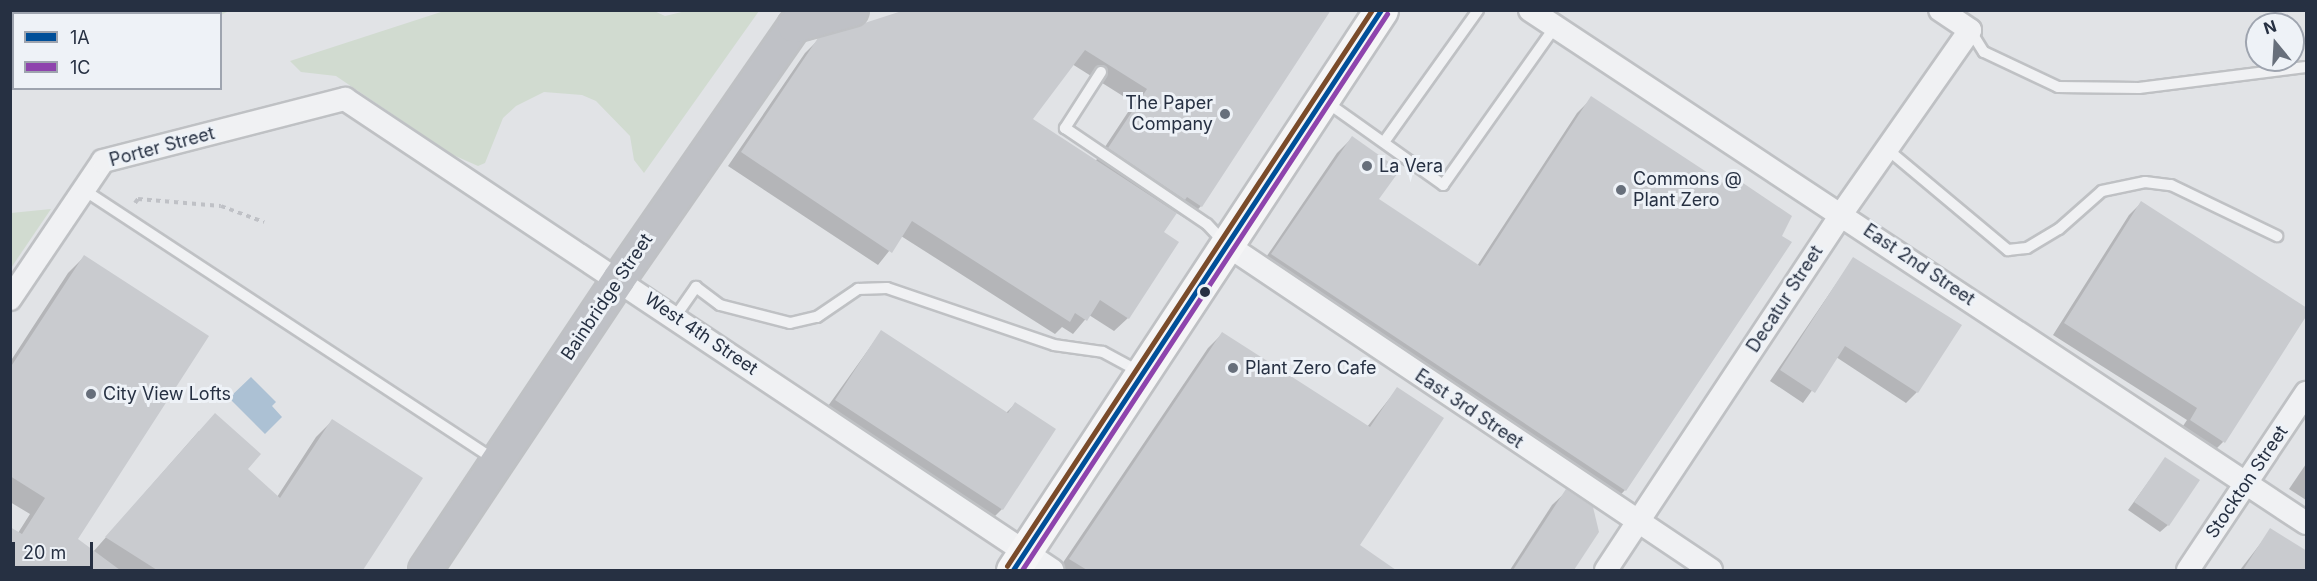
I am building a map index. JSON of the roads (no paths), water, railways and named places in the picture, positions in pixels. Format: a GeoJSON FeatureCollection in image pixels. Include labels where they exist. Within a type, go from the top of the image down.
{"type":"FeatureCollection","features":[{"type":"Feature","properties":{"kind":"main road"},"geometry":{"type":"LineString","coordinates":[[1019,562],[1381,10]]}},
{"type":"Feature","properties":{"kind":"street","name":"Bainbridge Street"},"geometry":{"type":"LineString","coordinates":[[424,570],[619,279],[794,26],[852,10]]}},
{"type":"Feature","properties":{"kind":"street","name":"East 2nd Street"},"geometry":{"type":"LineString","coordinates":[[1530,10],[1842,213],[2307,523]]}},
{"type":"Feature","properties":{"kind":"street"},"geometry":{"type":"LineString","coordinates":[[1940,10],[1970,30]]}},
{"type":"Feature","properties":{"kind":"street","name":"Decatur Street"},"geometry":{"type":"LineString","coordinates":[[1606,570],[1842,213],[1970,30]]}},
{"type":"Feature","properties":{"kind":"street","name":"West 4th Street"},"geometry":{"type":"LineString","coordinates":[[345,99],[675,317],[1019,562],[1052,570]]}},
{"type":"Feature","properties":{"kind":"street","name":"Porter Street"},"geometry":{"type":"LineString","coordinates":[[10,298],[103,161],[345,99]]}},
{"type":"Feature","properties":{"kind":"street","name":"East 3rd Street"},"geometry":{"type":"LineString","coordinates":[[1227,245],[1711,570]]}},
{"type":"Feature","properties":{"kind":"street","name":"Stockton Street"},"geometry":{"type":"LineString","coordinates":[[2188,570],[2307,393]]}},
{"type":"Feature","properties":{"kind":"lane"},"geometry":{"type":"LineString","coordinates":[[1384,142],[1478,10]]}},
{"type":"Feature","properties":{"kind":"lane"},"geometry":{"type":"LineString","coordinates":[[1323,100],[1443,185],[1555,27]]}},
{"type":"Feature","properties":{"kind":"lane"},"geometry":{"type":"LineString","coordinates":[[1970,30],[1984,52],[2058,87],[2121,90],[2307,67]]}},
{"type":"Feature","properties":{"kind":"lane"},"geometry":{"type":"LineString","coordinates":[[1101,72],[1065,128],[1207,224],[1227,245]]}},
{"type":"Feature","properties":{"kind":"lane"},"geometry":{"type":"LineString","coordinates":[[1887,149],[2008,250],[2027,248],[2059,229],[2102,191],[2145,182],[2171,185],[2277,236]]}},
{"type":"Feature","properties":{"kind":"lane"},"geometry":{"type":"LineString","coordinates":[[84,190],[497,461]]}},
{"type":"Feature","properties":{"kind":"lane"},"geometry":{"type":"LineString","coordinates":[[675,317],[696,287],[720,305],[790,323],[817,317],[858,289],[887,288],[1054,345],[1103,352],[1143,374]]}},
{"type":"Feature","properties":{"kind":"water"},"geometry":{"type":"Polygon","coordinates":[[[251,377],[276,402],[272,406],[282,417],[265,434],[229,398],[251,377]]]}},
{"type":"Feature","properties":{"kind":"place","name":"The Paper Company"},"geometry":{"type":"Point","coordinates":[1225,114]}},
{"type":"Feature","properties":{"kind":"place","name":"La Vera"},"geometry":{"type":"Point","coordinates":[1367,166]}},
{"type":"Feature","properties":{"kind":"place","name":"Commons @ Plant Zero"},"geometry":{"type":"Point","coordinates":[1621,190]}},
{"type":"Feature","properties":{"kind":"place","name":"Plant Zero Cafe"},"geometry":{"type":"Point","coordinates":[1233,368]}},
{"type":"Feature","properties":{"kind":"place","name":"City View Lofts"},"geometry":{"type":"Point","coordinates":[91,394]}}]}
